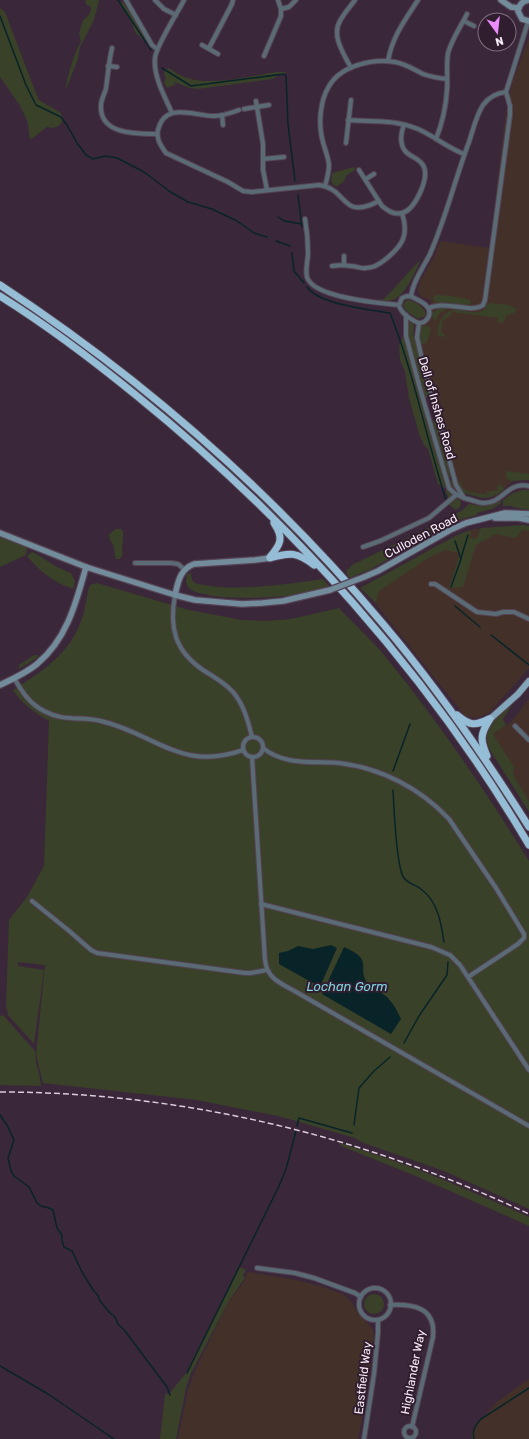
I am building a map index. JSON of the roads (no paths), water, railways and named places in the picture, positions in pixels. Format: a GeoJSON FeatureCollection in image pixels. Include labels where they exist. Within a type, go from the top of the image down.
{"type":"FeatureCollection","features":[{"type":"Feature","properties":{"kind":"highway"},"geometry":{"type":"LineString","coordinates":[[0,285],[50,318],[151,395],[233,467],[304,536],[384,625],[447,706],[491,767],[529,827]]}},
{"type":"Feature","properties":{"kind":"highway"},"geometry":{"type":"LineString","coordinates":[[0,296],[83,354],[165,419],[220,467],[266,511],[329,576],[397,656],[431,699],[485,775],[529,845]]}},
{"type":"Feature","properties":{"kind":"highway"},"geometry":{"type":"LineString","coordinates":[[266,511],[277,528],[281,538],[278,547],[270,558]]}},
{"type":"Feature","properties":{"kind":"highway"},"geometry":{"type":"LineString","coordinates":[[270,558],[288,553],[296,554],[308,560],[329,576]]}},
{"type":"Feature","properties":{"kind":"highway"},"geometry":{"type":"LineString","coordinates":[[447,706],[469,724],[476,724],[490,719]]}},
{"type":"Feature","properties":{"kind":"highway"},"geometry":{"type":"LineString","coordinates":[[490,719],[483,730],[482,737],[484,748],[491,767]]}},
{"type":"Feature","properties":{"kind":"main road"},"geometry":{"type":"LineString","coordinates":[[501,0],[519,8]]}},
{"type":"Feature","properties":{"kind":"main road"},"geometry":{"type":"LineString","coordinates":[[529,0],[522,2],[519,8],[520,17],[529,22]]}},
{"type":"Feature","properties":{"kind":"main road","name":"Culloden Road"},"geometry":{"type":"LineString","coordinates":[[86,567],[175,595],[207,602],[242,604],[283,601],[330,590],[364,577],[378,571],[450,530],[466,524],[505,513],[529,514]]}},
{"type":"Feature","properties":{"kind":"main road","name":"Culloden Road"},"geometry":{"type":"LineString","coordinates":[[489,518],[519,518],[529,520]]}},
{"type":"Feature","properties":{"kind":"main road"},"geometry":{"type":"LineString","coordinates":[[0,533],[86,567],[78,598],[62,636],[49,653],[37,664],[0,685]]}},
{"type":"Feature","properties":{"kind":"main road"},"geometry":{"type":"LineString","coordinates":[[175,595],[179,581],[184,570],[188,566],[200,563],[270,558]]}},
{"type":"Feature","properties":{"kind":"main road"},"geometry":{"type":"LineString","coordinates":[[490,719],[518,694],[529,681]]}},
{"type":"Feature","properties":{"kind":"street"},"geometry":{"type":"LineString","coordinates":[[126,0],[152,45],[157,50]]}},
{"type":"Feature","properties":{"kind":"street"},"geometry":{"type":"LineString","coordinates":[[155,0],[164,9],[176,15]]}},
{"type":"Feature","properties":{"kind":"street"},"geometry":{"type":"LineString","coordinates":[[172,113],[157,76],[154,60],[157,50],[184,0]]}},
{"type":"Feature","properties":{"kind":"street"},"geometry":{"type":"LineString","coordinates":[[209,48],[233,0]]}},
{"type":"Feature","properties":{"kind":"street"},"geometry":{"type":"LineString","coordinates":[[264,56],[281,16],[281,9],[278,0]]}},
{"type":"Feature","properties":{"kind":"street"},"geometry":{"type":"LineString","coordinates":[[281,9],[289,7],[296,0]]}},
{"type":"Feature","properties":{"kind":"street"},"geometry":{"type":"LineString","coordinates":[[350,68],[336,32],[340,20],[355,0]]}},
{"type":"Feature","properties":{"kind":"street"},"geometry":{"type":"LineString","coordinates":[[388,61],[391,44],[418,0]]}},
{"type":"Feature","properties":{"kind":"street"},"geometry":{"type":"LineString","coordinates":[[436,139],[441,125],[446,99],[446,64],[449,52],[467,14]]}},
{"type":"Feature","properties":{"kind":"street"},"geometry":{"type":"LineString","coordinates":[[464,21],[474,26]]}},
{"type":"Feature","properties":{"kind":"street"},"geometry":{"type":"LineString","coordinates":[[429,308],[438,305],[475,309],[483,305],[510,115],[510,106],[506,92],[529,22]]}},
{"type":"Feature","properties":{"kind":"street"},"geometry":{"type":"LineString","coordinates":[[202,45],[218,54]]}},
{"type":"Feature","properties":{"kind":"street"},"geometry":{"type":"LineString","coordinates":[[112,48],[108,66],[106,87],[100,103],[101,110],[106,121],[116,129],[124,132],[132,134],[157,134]]}},
{"type":"Feature","properties":{"kind":"street"},"geometry":{"type":"LineString","coordinates":[[325,186],[329,172],[329,164],[321,132],[323,102],[325,94],[333,80],[350,68],[369,61],[388,61],[406,65],[429,76],[447,79]]}},
{"type":"Feature","properties":{"kind":"street"},"geometry":{"type":"LineString","coordinates":[[108,66],[117,67]]}},
{"type":"Feature","properties":{"kind":"street"},"geometry":{"type":"LineString","coordinates":[[411,296],[412,288],[429,256],[437,236],[464,154],[483,105],[488,99],[500,93],[506,92]]}},
{"type":"Feature","properties":{"kind":"street"},"geometry":{"type":"LineString","coordinates":[[346,143],[351,100]]}},
{"type":"Feature","properties":{"kind":"street"},"geometry":{"type":"LineString","coordinates":[[256,101],[263,144],[263,170],[267,190]]}},
{"type":"Feature","properties":{"kind":"street"},"geometry":{"type":"LineString","coordinates":[[244,109],[270,105]]}},
{"type":"Feature","properties":{"kind":"street"},"geometry":{"type":"LineString","coordinates":[[239,110],[214,116],[181,111],[172,113],[165,117],[161,122],[157,134],[161,147],[166,152],[228,182],[243,191],[252,192],[300,186],[325,186],[336,192],[352,206],[364,208],[380,201]]}},
{"type":"Feature","properties":{"kind":"street"},"geometry":{"type":"LineString","coordinates":[[222,115],[223,125]]}},
{"type":"Feature","properties":{"kind":"street"},"geometry":{"type":"LineString","coordinates":[[348,120],[366,122],[389,121],[404,125],[417,129],[464,154]]}},
{"type":"Feature","properties":{"kind":"street"},"geometry":{"type":"LineString","coordinates":[[359,170],[382,206],[388,211],[395,214],[402,213],[413,206],[425,179],[426,172],[419,160],[409,155],[402,146],[401,139],[404,125]]}},
{"type":"Feature","properties":{"kind":"street"},"geometry":{"type":"LineString","coordinates":[[263,159],[284,157]]}},
{"type":"Feature","properties":{"kind":"street"},"geometry":{"type":"LineString","coordinates":[[366,179],[374,174]]}},
{"type":"Feature","properties":{"kind":"street"},"geometry":{"type":"LineString","coordinates":[[332,266],[344,265],[367,268],[373,267],[395,252],[405,233],[402,213]]}},
{"type":"Feature","properties":{"kind":"street"},"geometry":{"type":"LineString","coordinates":[[305,219],[308,253],[307,276],[310,283],[315,287],[331,294],[399,305]]}},
{"type":"Feature","properties":{"kind":"street"},"geometry":{"type":"LineString","coordinates":[[344,256],[344,265]]}},
{"type":"Feature","properties":{"kind":"street"},"geometry":{"type":"LineString","coordinates":[[411,296],[429,308],[430,314],[428,320],[419,323],[412,320],[399,308],[402,298],[411,296]]}},
{"type":"Feature","properties":{"kind":"street","name":"Dell of Inshes Road"},"geometry":{"type":"LineString","coordinates":[[406,315],[406,336],[419,385],[449,488],[456,495]]}},
{"type":"Feature","properties":{"kind":"street","name":"Dell of Inshes Road"},"geometry":{"type":"LineString","coordinates":[[419,323],[417,337],[428,383],[456,485],[464,498]]}},
{"type":"Feature","properties":{"kind":"street"},"geometry":{"type":"LineString","coordinates":[[363,547],[380,541],[429,518],[456,495],[483,503],[500,498],[515,486],[529,486]]}},
{"type":"Feature","properties":{"kind":"street"},"geometry":{"type":"LineString","coordinates":[[135,563],[172,563],[178,564],[184,570]]}},
{"type":"Feature","properties":{"kind":"street"},"geometry":{"type":"LineString","coordinates":[[431,584],[436,584],[477,612],[496,614],[503,612],[514,612],[529,619]]}},
{"type":"Feature","properties":{"kind":"street"},"geometry":{"type":"LineString","coordinates":[[175,595],[172,618],[173,628],[182,650],[197,665],[220,680],[234,693],[243,707],[252,737]]}},
{"type":"Feature","properties":{"kind":"street"},"geometry":{"type":"LineString","coordinates":[[14,678],[24,695],[36,706],[58,717],[75,720],[106,722],[187,755],[211,757],[227,755],[243,750]]}},
{"type":"Feature","properties":{"kind":"street"},"geometry":{"type":"LineString","coordinates":[[515,726],[528,737]]}},
{"type":"Feature","properties":{"kind":"street"},"geometry":{"type":"LineString","coordinates":[[252,737],[260,740],[263,748],[268,752],[281,758],[292,761],[353,765],[383,774],[418,792],[449,819],[496,888],[524,934],[524,938],[518,944],[468,977]]}},
{"type":"Feature","properties":{"kind":"street"},"geometry":{"type":"LineString","coordinates":[[252,737],[244,742],[243,750],[246,756],[252,758],[260,754],[263,748]]}},
{"type":"Feature","properties":{"kind":"street"},"geometry":{"type":"LineString","coordinates":[[252,758],[266,970],[273,978],[529,1126]]}},
{"type":"Feature","properties":{"kind":"street"},"geometry":{"type":"LineString","coordinates":[[32,901],[85,945],[97,953],[245,973],[266,970]]}},
{"type":"Feature","properties":{"kind":"street"},"geometry":{"type":"LineString","coordinates":[[261,904],[320,918],[442,951],[455,958],[529,1070]]}},
{"type":"Feature","properties":{"kind":"street"},"geometry":{"type":"LineString","coordinates":[[257,1268],[295,1273],[314,1278],[355,1293],[361,1297]]}},
{"type":"Feature","properties":{"kind":"street"},"geometry":{"type":"LineString","coordinates":[[368,1290],[382,1290],[388,1296],[390,1305],[388,1312],[378,1320],[367,1318],[361,1313],[359,1302],[361,1297],[368,1290]]}},
{"type":"Feature","properties":{"kind":"street","name":"Highlander Way"},"geometry":{"type":"LineString","coordinates":[[390,1305],[408,1305],[418,1307],[428,1316],[433,1326],[433,1337],[412,1426]]}},
{"type":"Feature","properties":{"kind":"street","name":"Eastfield Way"},"geometry":{"type":"LineString","coordinates":[[364,1439],[373,1386],[378,1320]]}},
{"type":"Feature","properties":{"kind":"water"},"geometry":{"type":"Polygon","coordinates":[[[331,945],[337,948],[320,987],[279,964],[279,953],[288,951],[298,946],[313,949],[331,945]]]}},
{"type":"Feature","properties":{"kind":"water","name":"Lochan Gorm"},"geometry":{"type":"Polygon","coordinates":[[[344,947],[359,956],[362,960],[365,979],[369,986],[386,996],[398,1012],[401,1019],[391,1034],[322,994],[344,947]]]}},
{"type":"Feature","properties":{"kind":"waterway"},"geometry":{"type":"LineString","coordinates":[[118,0],[151,50]]}},
{"type":"Feature","properties":{"kind":"waterway"},"geometry":{"type":"LineString","coordinates":[[0,16],[26,85],[36,105],[61,117],[86,155],[93,159],[106,156],[117,158],[144,172],[169,191],[188,202],[212,209],[237,221],[254,233],[267,237]]}},
{"type":"Feature","properties":{"kind":"waterway"},"geometry":{"type":"LineString","coordinates":[[162,68],[191,86],[284,74],[286,76],[288,124],[295,181]]}},
{"type":"Feature","properties":{"kind":"waterway"},"geometry":{"type":"LineString","coordinates":[[298,195],[302,227]]}},
{"type":"Feature","properties":{"kind":"waterway"},"geometry":{"type":"LineString","coordinates":[[278,217],[284,221],[302,224]]}},
{"type":"Feature","properties":{"kind":"waterway"},"geometry":{"type":"LineString","coordinates":[[276,241],[290,246]]}},
{"type":"Feature","properties":{"kind":"waterway"},"geometry":{"type":"LineString","coordinates":[[292,253],[294,271],[304,283]]}},
{"type":"Feature","properties":{"kind":"waterway"},"geometry":{"type":"LineString","coordinates":[[307,287],[313,293],[333,302],[357,308],[390,313],[413,382],[446,500]]}},
{"type":"Feature","properties":{"kind":"waterway"},"geometry":{"type":"LineString","coordinates":[[461,558],[468,535]]}},
{"type":"Feature","properties":{"kind":"waterway"},"geometry":{"type":"LineString","coordinates":[[451,587],[461,559],[455,541]]}},
{"type":"Feature","properties":{"kind":"waterway"},"geometry":{"type":"LineString","coordinates":[[455,606],[480,627]]}},
{"type":"Feature","properties":{"kind":"waterway"},"geometry":{"type":"LineString","coordinates":[[491,635],[529,665]]}},
{"type":"Feature","properties":{"kind":"waterway"},"geometry":{"type":"LineString","coordinates":[[393,771],[410,724]]}},
{"type":"Feature","properties":{"kind":"waterway"},"geometry":{"type":"LineString","coordinates":[[393,790],[396,837],[401,872],[406,880],[420,888],[432,901],[438,913],[444,942]]}},
{"type":"Feature","properties":{"kind":"waterway"},"geometry":{"type":"LineString","coordinates":[[404,1043],[419,1016],[447,975],[448,962]]}},
{"type":"Feature","properties":{"kind":"waterway"},"geometry":{"type":"LineString","coordinates":[[354,1125],[359,1088],[374,1071],[390,1057]]}},
{"type":"Feature","properties":{"kind":"waterway"},"geometry":{"type":"LineString","coordinates":[[0,1115],[7,1125],[14,1140],[8,1158],[11,1171],[14,1176],[29,1187],[37,1203],[53,1210],[57,1228],[62,1235],[64,1247],[72,1251],[82,1272],[100,1301],[115,1317],[118,1324],[125,1331],[167,1387],[170,1395]]}},
{"type":"Feature","properties":{"kind":"waterway"},"geometry":{"type":"LineString","coordinates":[[297,1126],[299,1118],[352,1133]]}},
{"type":"Feature","properties":{"kind":"waterway"},"geometry":{"type":"LineString","coordinates":[[187,1373],[279,1186],[286,1169],[296,1131]]}},
{"type":"Feature","properties":{"kind":"waterway"},"geometry":{"type":"LineString","coordinates":[[0,1366],[48,1394],[114,1439]]}},
{"type":"Feature","properties":{"kind":"waterway"},"geometry":{"type":"LineString","coordinates":[[474,1439],[474,1428],[481,1419],[529,1388]]}},
{"type":"Feature","properties":{"kind":"railway"},"geometry":{"type":"LineString","coordinates":[[0,1092],[69,1094],[137,1100],[204,1110],[271,1124],[337,1141],[402,1162],[466,1186],[529,1214]]}}]}
